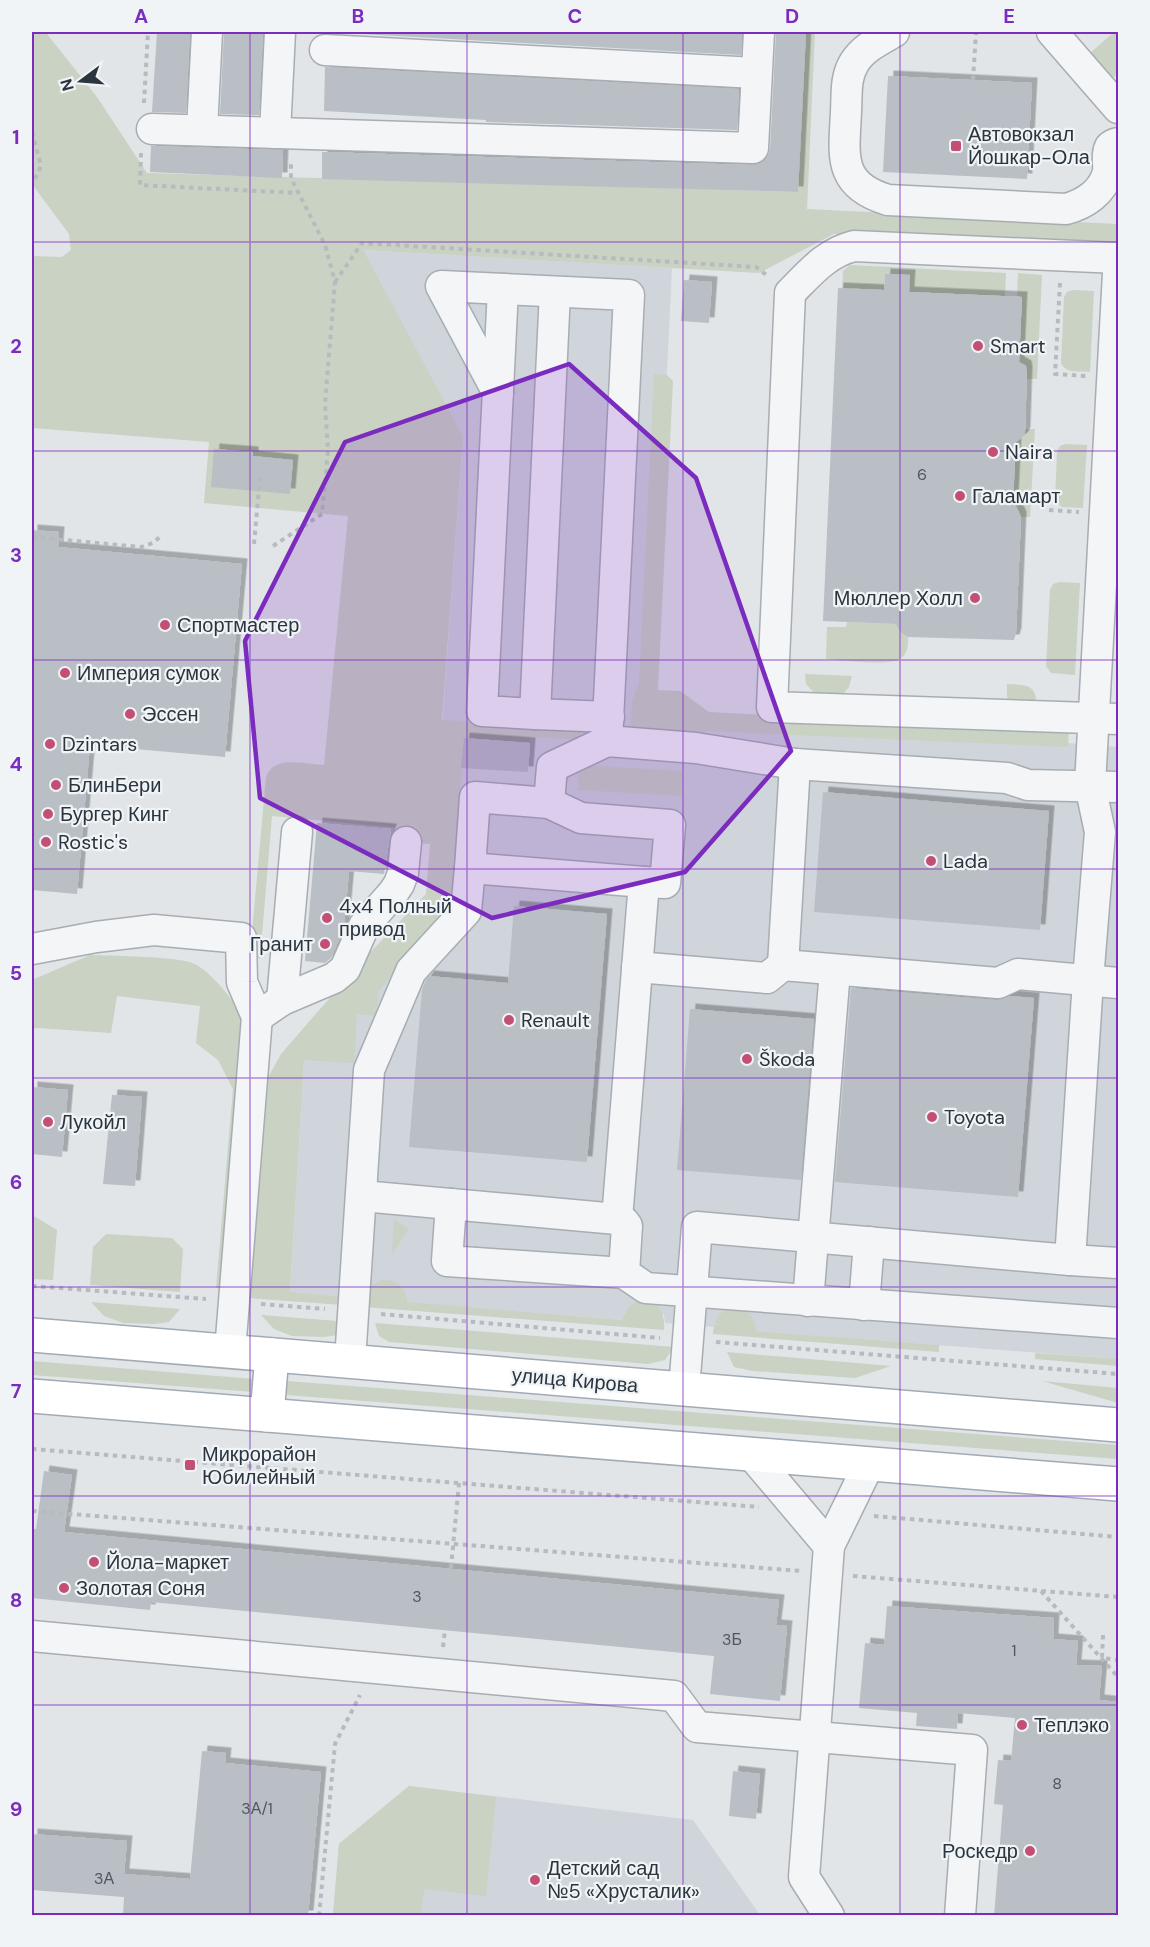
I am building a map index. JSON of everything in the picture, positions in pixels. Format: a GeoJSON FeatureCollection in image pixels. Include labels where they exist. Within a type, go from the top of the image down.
{"type":"FeatureCollection","features":[{"type":"Feature","properties":{"kind":"main road","name":"улица Кирова"},"geometry":{"type":"LineString","coordinates":[[32,1335],[1119,1425]]}},
{"type":"Feature","properties":{"kind":"main road"},"geometry":{"type":"LineString","coordinates":[[267,1415],[272,1355]]}},
{"type":"Feature","properties":{"kind":"main road"},"geometry":{"type":"LineString","coordinates":[[32,1396],[1119,1484]]}},
{"type":"Feature","properties":{"kind":"lane"},"geometry":{"type":"LineString","coordinates":[[202,130],[207,32]]}},
{"type":"Feature","properties":{"kind":"lane"},"geometry":{"type":"LineString","coordinates":[[280,32],[284,133]]}},
{"type":"Feature","properties":{"kind":"lane"},"geometry":{"type":"LineString","coordinates":[[152,129],[753,148],[759,32]]}},
{"type":"Feature","properties":{"kind":"lane"},"geometry":{"type":"LineString","coordinates":[[894,32],[868,47],[856,60],[848,75],[844,157],[852,177],[867,192],[877,197],[888,200],[1066,209],[1085,202],[1099,189],[1108,171],[1110,149],[1112,145],[1119,143]]}},
{"type":"Feature","properties":{"kind":"lane"},"geometry":{"type":"LineString","coordinates":[[1052,32],[1119,108]]}},
{"type":"Feature","properties":{"kind":"lane"},"geometry":{"type":"LineString","coordinates":[[325,50],[756,73]]}},
{"type":"Feature","properties":{"kind":"lane"},"geometry":{"type":"LineString","coordinates":[[1107,719],[772,707],[790,293],[826,258],[839,250],[854,246],[1119,258]]}},
{"type":"Feature","properties":{"kind":"lane"},"geometry":{"type":"LineString","coordinates":[[1070,1260],[1088,980],[1104,786],[1119,273]]}},
{"type":"Feature","properties":{"kind":"lane"},"geometry":{"type":"LineString","coordinates":[[498,393],[441,286],[629,295],[608,729]]}},
{"type":"Feature","properties":{"kind":"lane"},"geometry":{"type":"LineString","coordinates":[[502,289],[482,711],[534,714],[696,748],[795,764],[1007,778],[1028,785],[1051,787],[1104,786]]}},
{"type":"Feature","properties":{"kind":"lane"},"geometry":{"type":"LineString","coordinates":[[534,714],[555,291]]}},
{"type":"Feature","properties":{"kind":"lane"},"geometry":{"type":"LineString","coordinates":[[549,803],[552,767],[608,729]]}},
{"type":"Feature","properties":{"kind":"lane"},"geometry":{"type":"LineString","coordinates":[[783,965],[795,764]]}},
{"type":"Feature","properties":{"kind":"lane"},"geometry":{"type":"LineString","coordinates":[[350,1361],[369,1070],[411,971],[466,911],[475,797],[549,803],[581,818],[670,825],[665,883],[470,867]]}},
{"type":"Feature","properties":{"kind":"lane"},"geometry":{"type":"LineString","coordinates":[[282,1000],[297,832]]}},
{"type":"Feature","properties":{"kind":"lane"},"geometry":{"type":"LineString","coordinates":[[257,1017],[282,1000],[334,978],[345,969],[364,926],[399,884],[403,873],[406,842]]}},
{"type":"Feature","properties":{"kind":"lane"},"geometry":{"type":"LineString","coordinates":[[617,1219],[644,882]]}},
{"type":"Feature","properties":{"kind":"lane"},"geometry":{"type":"LineString","coordinates":[[32,949],[96,937],[154,930],[241,938],[242,982],[257,1017],[230,1351]]}},
{"type":"Feature","properties":{"kind":"lane"},"geometry":{"type":"LineString","coordinates":[[637,967],[767,978],[783,965],[998,983],[1018,974],[1119,983]]}},
{"type":"Feature","properties":{"kind":"lane"},"geometry":{"type":"LineString","coordinates":[[808,1301],[835,970]]}},
{"type":"Feature","properties":{"kind":"lane"},"geometry":{"type":"LineString","coordinates":[[362,1196],[617,1219],[627,1226],[624,1272]]}},
{"type":"Feature","properties":{"kind":"lane"},"geometry":{"type":"LineString","coordinates":[[451,1204],[447,1261],[624,1272],[646,1288],[1119,1323]]}},
{"type":"Feature","properties":{"kind":"lane"},"geometry":{"type":"LineString","coordinates":[[684,1389],[697,1227],[1119,1263]]}},
{"type":"Feature","properties":{"kind":"lane"},"geometry":{"type":"LineString","coordinates":[[864,1305],[869,1242]]}},
{"type":"Feature","properties":{"kind":"lane"},"geometry":{"type":"LineString","coordinates":[[752,1455],[799,1510],[828,1560]]}},
{"type":"Feature","properties":{"kind":"lane"},"geometry":{"type":"LineString","coordinates":[[829,1916],[804,1877],[828,1560],[845,1514],[869,1464]]}},
{"type":"Feature","properties":{"kind":"lane"},"geometry":{"type":"LineString","coordinates":[[32,1636],[674,1696],[697,1727],[972,1750],[960,1916]]}},
{"type":"Feature","properties":{"kind":"path"},"geometry":{"type":"LineString","coordinates":[[973,81],[976,32]]}},
{"type":"Feature","properties":{"kind":"path"},"geometry":{"type":"LineString","coordinates":[[32,132],[41,166],[32,184]]}},
{"type":"Feature","properties":{"kind":"path"},"geometry":{"type":"LineString","coordinates":[[273,546],[322,514],[328,451],[325,404],[335,282],[325,244],[291,178],[284,133]]}},
{"type":"Feature","properties":{"kind":"path"},"geometry":{"type":"LineString","coordinates":[[335,282],[362,243],[756,267],[790,293]]}},
{"type":"Feature","properties":{"kind":"path"},"geometry":{"type":"LineString","coordinates":[[1055,374],[1061,256]]}},
{"type":"Feature","properties":{"kind":"path"},"geometry":{"type":"LineString","coordinates":[[254,544],[260,478]]}},
{"type":"Feature","properties":{"kind":"path"},"geometry":{"type":"LineString","coordinates":[[32,537],[141,547],[153,543],[162,535]]}},
{"type":"Feature","properties":{"kind":"path"},"geometry":{"type":"LineString","coordinates":[[32,1286],[1119,1374]]}},
{"type":"Feature","properties":{"kind":"path"},"geometry":{"type":"LineString","coordinates":[[32,1449],[799,1510]]}},
{"type":"Feature","properties":{"kind":"path"},"geometry":{"type":"LineString","coordinates":[[451,1568],[459,1483]]}},
{"type":"Feature","properties":{"kind":"path"},"geometry":{"type":"LineString","coordinates":[[32,1511],[453,1544],[828,1560],[1041,1591],[1119,1597]]}},
{"type":"Feature","properties":{"kind":"path"},"geometry":{"type":"LineString","coordinates":[[845,1514],[1119,1537]]}},
{"type":"Feature","properties":{"kind":"path"},"geometry":{"type":"LineString","coordinates":[[1041,1591],[1119,1677]]}},
{"type":"Feature","properties":{"kind":"path"},"geometry":{"type":"LineString","coordinates":[[1102,1658],[1103,1635]]}},
{"type":"Feature","properties":{"kind":"path"},"geometry":{"type":"LineString","coordinates":[[1102,1658],[1119,1660]]}},
{"type":"Feature","properties":{"kind":"path"},"geometry":{"type":"LineString","coordinates":[[319,1916],[335,1744],[374,1668]]}},
{"type":"Feature","properties":{"kind":"highlighted area"},"geometry":{"type":"Polygon","coordinates":[[[569,364],[696,478],[791,751],[685,872],[492,918],[260,798],[245,641],[345,442],[569,364]]]}},
{"type":"Feature","properties":{"kind":"shaded area"},"geometry":{"type":"Polygon","coordinates":[[[362,250],[672,268],[650,723],[1118,747],[1118,1359],[756,1331],[714,1323],[714,1327],[665,1323],[664,1315],[625,1312],[623,1320],[290,1293],[304,1060],[430,896],[463,436],[362,250]]]}},
{"type":"Feature","properties":{"kind":"shaded area","name":"Детский сад №5 «Хрусталик»"},"geometry":{"type":"Polygon","coordinates":[[[409,1786],[693,1820],[760,1915],[333,1916],[339,1844],[409,1786]]]}},
{"type":"Feature","properties":{"kind":"green space"},"geometry":{"type":"Polygon","coordinates":[[[32,32],[47,34],[97,97],[147,173],[797,192],[806,32],[815,32],[807,209],[1118,224],[1118,249],[834,234],[759,273],[363,250],[463,436],[442,720],[581,728],[581,740],[531,737],[530,746],[530,743],[464,738],[452,901],[378,992],[376,1016],[357,1014],[354,1063],[304,1060],[290,1292],[342,1297],[342,1305],[248,1298],[267,1079],[281,1054],[361,962],[426,894],[430,844],[417,843],[401,833],[400,828],[272,816],[260,959],[254,955],[251,943],[266,777],[276,765],[283,763],[324,765],[348,516],[204,503],[209,442],[32,428],[32,256],[62,257],[71,250],[69,234],[32,184],[32,32]]]}},
{"type":"Feature","properties":{"kind":"green space"},"geometry":{"type":"Polygon","coordinates":[[[1114,32],[1118,32],[1118,73],[1112,79],[1089,54],[1114,32]]]}},
{"type":"Feature","properties":{"kind":"green space"},"geometry":{"type":"Polygon","coordinates":[[[850,265],[1006,273],[1005,296],[909,292],[909,275],[885,274],[884,290],[842,289],[843,271],[850,265]]]}},
{"type":"Feature","properties":{"kind":"green space"},"geometry":{"type":"Polygon","coordinates":[[[1018,273],[1042,275],[1037,379],[1027,379],[1025,366],[1019,364],[1022,297],[1017,296],[1018,273]]]}},
{"type":"Feature","properties":{"kind":"green space"},"geometry":{"type":"Polygon","coordinates":[[[1094,291],[1090,372],[1069,370],[1061,363],[1064,297],[1067,292],[1094,291]]]}},
{"type":"Feature","properties":{"kind":"green space"},"geometry":{"type":"Polygon","coordinates":[[[654,374],[667,375],[673,381],[658,690],[680,691],[709,712],[1069,730],[1068,747],[706,731],[696,742],[653,738],[631,727],[632,701],[639,683],[654,374]]]}},
{"type":"Feature","properties":{"kind":"green space"},"geometry":{"type":"Polygon","coordinates":[[[1025,429],[1035,429],[1030,517],[1021,517],[1018,510],[1013,508],[1016,440],[1022,438],[1025,429]]]}},
{"type":"Feature","properties":{"kind":"green space"},"geometry":{"type":"Polygon","coordinates":[[[1065,444],[1087,445],[1083,508],[1062,507],[1055,502],[1057,451],[1065,444]]]}},
{"type":"Feature","properties":{"kind":"green space"},"geometry":{"type":"Polygon","coordinates":[[[1080,583],[1075,675],[1051,673],[1046,666],[1050,590],[1053,584],[1080,583]]]}},
{"type":"Feature","properties":{"kind":"green space"},"geometry":{"type":"Polygon","coordinates":[[[847,622],[897,624],[900,632],[908,637],[905,654],[896,661],[887,662],[826,659],[827,627],[846,627],[847,622]]]}},
{"type":"Feature","properties":{"kind":"green space"},"geometry":{"type":"Polygon","coordinates":[[[805,674],[852,676],[849,687],[842,695],[817,696],[806,684],[805,674]]]}},
{"type":"Feature","properties":{"kind":"green space"},"geometry":{"type":"Polygon","coordinates":[[[1007,684],[1025,686],[1033,690],[1036,707],[1009,702],[1007,684]]]}},
{"type":"Feature","properties":{"kind":"green space"},"geometry":{"type":"Polygon","coordinates":[[[579,765],[682,771],[681,796],[578,790],[579,765]]]}},
{"type":"Feature","properties":{"kind":"green space"},"geometry":{"type":"Polygon","coordinates":[[[90,955],[163,958],[197,965],[218,984],[248,1021],[226,1289],[216,1288],[233,1089],[218,1060],[196,1043],[200,1006],[117,996],[111,1033],[32,1029],[32,980],[90,955]]]}},
{"type":"Feature","properties":{"kind":"green space"},"geometry":{"type":"Polygon","coordinates":[[[32,1215],[57,1230],[53,1280],[32,1279],[32,1215]]]}},
{"type":"Feature","properties":{"kind":"green space"},"geometry":{"type":"Polygon","coordinates":[[[394,1219],[409,1229],[392,1254],[394,1219]]]}},
{"type":"Feature","properties":{"kind":"green space"},"geometry":{"type":"Polygon","coordinates":[[[106,1234],[172,1238],[183,1249],[180,1292],[90,1285],[93,1247],[106,1234]]]}},
{"type":"Feature","properties":{"kind":"green space"},"geometry":{"type":"Polygon","coordinates":[[[383,1280],[397,1283],[405,1293],[407,1302],[622,1320],[634,1303],[648,1300],[655,1303],[660,1310],[664,1318],[664,1330],[364,1307],[369,1290],[374,1284],[383,1280]]]}},
{"type":"Feature","properties":{"kind":"green space"},"geometry":{"type":"Polygon","coordinates":[[[91,1302],[180,1309],[169,1322],[123,1323],[104,1316],[91,1302]]]}},
{"type":"Feature","properties":{"kind":"green space"},"geometry":{"type":"Polygon","coordinates":[[[732,1307],[746,1311],[752,1317],[756,1331],[939,1345],[939,1352],[713,1334],[718,1317],[723,1311],[732,1307]]]}},
{"type":"Feature","properties":{"kind":"green space"},"geometry":{"type":"Polygon","coordinates":[[[261,1315],[350,1322],[338,1335],[292,1336],[274,1329],[261,1315]]]}},
{"type":"Feature","properties":{"kind":"green space"},"geometry":{"type":"Polygon","coordinates":[[[375,1323],[674,1347],[665,1360],[648,1364],[389,1342],[379,1336],[375,1323]]]}},
{"type":"Feature","properties":{"kind":"green space"},"geometry":{"type":"Polygon","coordinates":[[[727,1352],[891,1366],[855,1378],[753,1371],[734,1367],[727,1352]]]}},
{"type":"Feature","properties":{"kind":"green space"},"geometry":{"type":"Polygon","coordinates":[[[1035,1353],[1118,1359],[1118,1366],[1035,1359],[1035,1353]]]}},
{"type":"Feature","properties":{"kind":"green space"},"geometry":{"type":"Polygon","coordinates":[[[32,1361],[255,1379],[254,1392],[32,1375],[32,1361]]]}},
{"type":"Feature","properties":{"kind":"green space"},"geometry":{"type":"Polygon","coordinates":[[[287,1381],[1118,1445],[1118,1459],[286,1395],[287,1381]]]}},
{"type":"Feature","properties":{"kind":"green space"},"geometry":{"type":"Polygon","coordinates":[[[1042,1381],[1118,1388],[1118,1403],[1042,1381]]]}},
{"type":"Feature","properties":{"kind":"green space"},"geometry":{"type":"Polygon","coordinates":[[[409,1786],[496,1797],[486,1896],[424,1889],[421,1915],[333,1915],[339,1844],[409,1786]]]}},
{"type":"Feature","properties":{"kind":"building"},"geometry":{"type":"Polygon","coordinates":[[[157,32],[190,32],[186,113],[152,112],[157,32]]]}},
{"type":"Feature","properties":{"kind":"building"},"geometry":{"type":"Polygon","coordinates":[[[224,32],[263,32],[259,115],[220,114],[224,32]]]}},
{"type":"Feature","properties":{"kind":"building"},"geometry":{"type":"Polygon","coordinates":[[[326,32],[742,32],[741,55],[326,32]]]}},
{"type":"Feature","properties":{"kind":"building"},"geometry":{"type":"Polygon","coordinates":[[[776,32],[806,32],[798,192],[322,179],[322,152],[752,165],[760,163],[767,158],[770,149],[776,32]]]}},
{"type":"Feature","properties":{"kind":"building"},"geometry":{"type":"Polygon","coordinates":[[[325,67],[739,89],[737,130],[486,122],[486,120],[324,111],[325,67]]]}},
{"type":"Feature","properties":{"kind":"building","name":"Автовокзал Йошкар-Ола"},"geometry":{"type":"Polygon","coordinates":[[[888,76],[1032,83],[1027,179],[883,172],[888,76]]]}},
{"type":"Feature","properties":{"kind":"building"},"geometry":{"type":"Polygon","coordinates":[[[151,146],[283,150],[282,178],[150,172],[151,146]]]}},
{"type":"Feature","properties":{"kind":"building"},"geometry":{"type":"Polygon","coordinates":[[[885,274],[910,275],[909,292],[1022,297],[1019,362],[1026,366],[1027,372],[1025,432],[1023,437],[1016,442],[1013,500],[1021,517],[1014,640],[908,637],[900,632],[896,624],[823,621],[838,288],[884,290],[885,274]]]}},
{"type":"Feature","properties":{"kind":"building"},"geometry":{"type":"Polygon","coordinates":[[[684,280],[712,282],[709,323],[681,321],[684,280]]]}},
{"type":"Feature","properties":{"kind":"building"},"geometry":{"type":"Polygon","coordinates":[[[214,449],[253,452],[253,456],[293,460],[290,494],[211,487],[214,449]]]}},
{"type":"Feature","properties":{"kind":"building","name":"Эссен"},"geometry":{"type":"Polygon","coordinates":[[[32,530],[59,532],[58,547],[242,564],[225,757],[90,745],[77,894],[32,890],[32,530]]]}},
{"type":"Feature","properties":{"kind":"building"},"geometry":{"type":"Polygon","coordinates":[[[464,738],[530,743],[528,772],[461,768],[464,738]]]}},
{"type":"Feature","properties":{"kind":"building","name":"Lada"},"geometry":{"type":"Polygon","coordinates":[[[823,792],[1049,811],[1040,930],[814,912],[823,792]]]}},
{"type":"Feature","properties":{"kind":"building","name":"4x4 Полный привод"},"geometry":{"type":"Polygon","coordinates":[[[317,823],[391,829],[384,874],[349,871],[344,928],[331,958],[325,963],[305,961],[317,823]]]}},
{"type":"Feature","properties":{"kind":"building","name":"Renault"},"geometry":{"type":"Polygon","coordinates":[[[514,906],[607,914],[587,1162],[409,1147],[422,990],[426,980],[429,976],[508,983],[514,906]]]}},
{"type":"Feature","properties":{"kind":"building","name":"Toyota"},"geometry":{"type":"Polygon","coordinates":[[[851,988],[997,1000],[1010,996],[1034,998],[1018,1197],[835,1182],[851,988]]]}},
{"type":"Feature","properties":{"kind":"building","name":"Škoda"},"geometry":{"type":"Polygon","coordinates":[[[690,1009],[814,1019],[801,1180],[677,1170],[690,1009]]]}},
{"type":"Feature","properties":{"kind":"building","name":"Лукойл"},"geometry":{"type":"Polygon","coordinates":[[[32,1087],[68,1090],[62,1157],[32,1154],[32,1087]]]}},
{"type":"Feature","properties":{"kind":"building"},"geometry":{"type":"Polygon","coordinates":[[[112,1095],[142,1097],[135,1186],[103,1184],[112,1095]]]}},
{"type":"Feature","properties":{"kind":"building"},"geometry":{"type":"Polygon","coordinates":[[[44,1471],[72,1475],[64,1532],[779,1600],[776,1625],[787,1626],[780,1701],[710,1694],[714,1656],[151,1602],[150,1610],[32,1598],[34,1529],[36,1529],[44,1471]]]}},
{"type":"Feature","properties":{"kind":"building"},"geometry":{"type":"Polygon","coordinates":[[[887,1606],[1054,1618],[1053,1639],[1078,1641],[1076,1665],[1102,1666],[1099,1700],[1119,1702],[1119,1916],[994,1916],[1003,1805],[994,1804],[998,1760],[1011,1761],[1015,1718],[958,1713],[957,1729],[916,1726],[917,1713],[859,1708],[865,1643],[884,1645],[887,1606]]]}},
{"type":"Feature","properties":{"kind":"building"},"geometry":{"type":"Polygon","coordinates":[[[202,1751],[226,1753],[225,1763],[321,1772],[308,1916],[123,1916],[124,1897],[32,1890],[32,1834],[127,1841],[124,1874],[190,1879],[202,1751]]]}},
{"type":"Feature","properties":{"kind":"building"},"geometry":{"type":"Polygon","coordinates":[[[733,1771],[760,1774],[756,1819],[729,1816],[733,1771]]]}},
{"type":"Feature","properties":{"kind":"place","name":"Автовокзал Йошкар-Ола"},"geometry":{"type":"Point","coordinates":[956,146]}},
{"type":"Feature","properties":{"kind":"place","name":"Smart"},"geometry":{"type":"Point","coordinates":[978,346]}},
{"type":"Feature","properties":{"kind":"place","name":"Naira"},"geometry":{"type":"Point","coordinates":[993,452]}},
{"type":"Feature","properties":{"kind":"place","name":"Галамарт"},"geometry":{"type":"Point","coordinates":[960,496]}},
{"type":"Feature","properties":{"kind":"place","name":"Мюллер Холл"},"geometry":{"type":"Point","coordinates":[975,598]}},
{"type":"Feature","properties":{"kind":"place","name":"Спортмастер"},"geometry":{"type":"Point","coordinates":[165,625]}},
{"type":"Feature","properties":{"kind":"place","name":"Империя сумок"},"geometry":{"type":"Point","coordinates":[65,673]}},
{"type":"Feature","properties":{"kind":"place","name":"Эссен"},"geometry":{"type":"Point","coordinates":[130,714]}},
{"type":"Feature","properties":{"kind":"place","name":"Dzintars"},"geometry":{"type":"Point","coordinates":[50,744]}},
{"type":"Feature","properties":{"kind":"place","name":"БлинБери"},"geometry":{"type":"Point","coordinates":[56,785]}},
{"type":"Feature","properties":{"kind":"place","name":"Бургер Кинг"},"geometry":{"type":"Point","coordinates":[48,814]}},
{"type":"Feature","properties":{"kind":"place","name":"Rostic's"},"geometry":{"type":"Point","coordinates":[46,842]}},
{"type":"Feature","properties":{"kind":"place","name":"Lada"},"geometry":{"type":"Point","coordinates":[931,861]}},
{"type":"Feature","properties":{"kind":"place","name":"4x4 Полный привод"},"geometry":{"type":"Point","coordinates":[327,918]}},
{"type":"Feature","properties":{"kind":"place","name":"Гранит"},"geometry":{"type":"Point","coordinates":[325,944]}},
{"type":"Feature","properties":{"kind":"place","name":"Renault"},"geometry":{"type":"Point","coordinates":[509,1020]}},
{"type":"Feature","properties":{"kind":"place","name":"Škoda"},"geometry":{"type":"Point","coordinates":[747,1059]}},
{"type":"Feature","properties":{"kind":"place","name":"Toyota"},"geometry":{"type":"Point","coordinates":[932,1117]}},
{"type":"Feature","properties":{"kind":"place","name":"Лукойл"},"geometry":{"type":"Point","coordinates":[48,1122]}},
{"type":"Feature","properties":{"kind":"place","name":"Микрорайон Юбилейный"},"geometry":{"type":"Point","coordinates":[190,1465]}},
{"type":"Feature","properties":{"kind":"place","name":"Йола-маркет"},"geometry":{"type":"Point","coordinates":[94,1562]}},
{"type":"Feature","properties":{"kind":"place","name":"Золотая Соня"},"geometry":{"type":"Point","coordinates":[64,1588]}},
{"type":"Feature","properties":{"kind":"place","name":"Теплэко"},"geometry":{"type":"Point","coordinates":[1022,1725]}},
{"type":"Feature","properties":{"kind":"place","name":"Роскедр"},"geometry":{"type":"Point","coordinates":[1030,1851]}},
{"type":"Feature","properties":{"kind":"place","name":"Детский сад №5 «Хрусталик»"},"geometry":{"type":"Point","coordinates":[535,1880]}}]}
